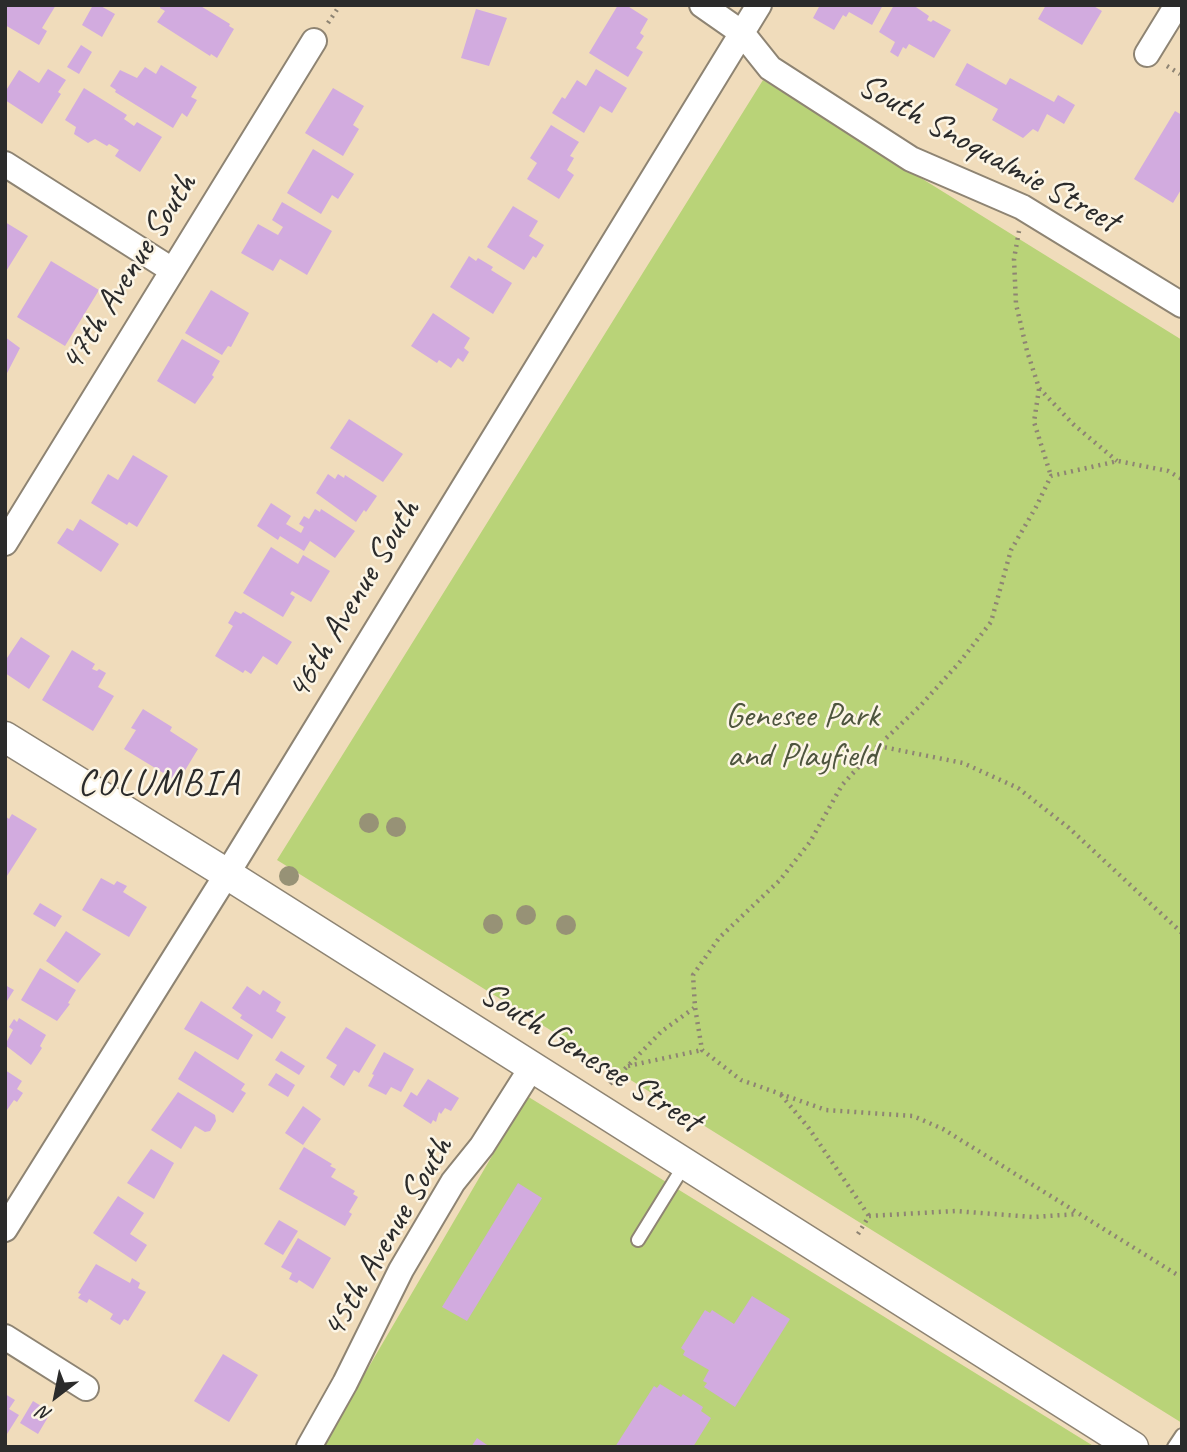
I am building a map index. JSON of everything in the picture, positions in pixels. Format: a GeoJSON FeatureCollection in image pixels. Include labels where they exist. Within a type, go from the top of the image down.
{"type":"FeatureCollection","features":[{"type":"Feature","properties":{"kind":"street","name":"South Snoqualmie Street"},"geometry":{"type":"LineString","coordinates":[[702,5],[742,33],[770,68],[911,159],[1022,207],[1182,305]]}},
{"type":"Feature","properties":{"kind":"street","name":"46th Avenue South"},"geometry":{"type":"LineString","coordinates":[[5,1229],[227,874],[759,5]]}},
{"type":"Feature","properties":{"kind":"street"},"geometry":{"type":"LineString","coordinates":[[1147,54],[1177,5]]}},
{"type":"Feature","properties":{"kind":"street","name":"47th Avenue South"},"geometry":{"type":"LineString","coordinates":[[5,543],[314,41]]}},
{"type":"Feature","properties":{"kind":"street"},"geometry":{"type":"LineString","coordinates":[[5,164],[172,270]]}},
{"type":"Feature","properties":{"kind":"street","name":"South Genesee Street"},"geometry":{"type":"LineString","coordinates":[[5,737],[227,874],[1133,1447]]}},
{"type":"Feature","properties":{"kind":"street","name":"45th Avenue South"},"geometry":{"type":"LineString","coordinates":[[309,1447],[345,1383],[401,1270],[453,1182],[482,1146],[532,1067]]}},
{"type":"Feature","properties":{"kind":"street"},"geometry":{"type":"LineString","coordinates":[[5,1337],[86,1388]]}},
{"type":"Feature","properties":{"kind":"lane"},"geometry":{"type":"LineString","coordinates":[[638,1240],[685,1164]]}},
{"type":"Feature","properties":{"kind":"lane"},"geometry":{"type":"LineString","coordinates":[[1174,1447],[1182,1436]]}},
{"type":"Feature","properties":{"kind":"path"},"geometry":{"type":"LineString","coordinates":[[1019,228],[1014,259],[1016,303],[1039,388],[1073,424],[1118,461]]}},
{"type":"Feature","properties":{"kind":"path"},"geometry":{"type":"LineString","coordinates":[[1039,388],[1034,422],[1051,476],[1011,550],[991,622],[921,705],[842,785],[810,842],[780,880],[719,938],[693,975],[695,1007],[702,1050],[741,1080],[825,1110],[913,1116],[943,1129],[1176,1274]]}},
{"type":"Feature","properties":{"kind":"path"},"geometry":{"type":"LineString","coordinates":[[1051,476],[1118,461],[1168,471],[1182,479]]}},
{"type":"Feature","properties":{"kind":"path"},"geometry":{"type":"LineString","coordinates":[[878,746],[962,763],[1018,788],[1069,828],[1182,933]]}},
{"type":"Feature","properties":{"kind":"path"},"geometry":{"type":"LineString","coordinates":[[609,1085],[662,1031],[695,1007]]}},
{"type":"Feature","properties":{"kind":"path"},"geometry":{"type":"LineString","coordinates":[[626,1067],[702,1050]]}},
{"type":"Feature","properties":{"kind":"path"},"geometry":{"type":"LineString","coordinates":[[780,1095],[808,1127],[869,1216]]}},
{"type":"Feature","properties":{"kind":"path"},"geometry":{"type":"LineString","coordinates":[[869,1216],[955,1211],[1033,1217],[1079,1214]]}},
{"type":"Feature","properties":{"kind":"path"},"geometry":{"type":"LineString","coordinates":[[858,1234],[869,1216]]}},
{"type":"Feature","properties":{"kind":"green space","name":"Genesee Park and Playfield"},"geometry":{"type":"Polygon","coordinates":[[[763,80],[1182,340],[1182,1423],[277,860],[763,80]]]}},
{"type":"Feature","properties":{"kind":"green space"},"geometry":{"type":"Polygon","coordinates":[[[527,1096],[1095,1447],[322,1447],[527,1096]]]}},
{"type":"Feature","properties":{"kind":"building"},"geometry":{"type":"Polygon","coordinates":[[[8,5],[56,5],[42,28],[47,31],[39,45],[5,25],[5,10],[8,5]]]}},
{"type":"Feature","properties":{"kind":"building"},"geometry":{"type":"Polygon","coordinates":[[[93,5],[99,5],[115,14],[102,37],[82,25],[93,5]]]}},
{"type":"Feature","properties":{"kind":"building"},"geometry":{"type":"Polygon","coordinates":[[[161,5],[199,5],[230,24],[234,29],[217,58],[157,22],[165,11],[160,8],[161,5]]]}},
{"type":"Feature","properties":{"kind":"building"},"geometry":{"type":"Polygon","coordinates":[[[618,5],[626,5],[648,19],[640,33],[644,36],[636,48],[643,52],[628,77],[589,53],[618,5]]]}},
{"type":"Feature","properties":{"kind":"building"},"geometry":{"type":"Polygon","coordinates":[[[820,5],[883,5],[872,25],[849,12],[846,17],[843,15],[834,30],[813,18],[820,5]]]}},
{"type":"Feature","properties":{"kind":"building"},"geometry":{"type":"Polygon","coordinates":[[[894,5],[913,5],[929,16],[927,20],[933,20],[951,30],[934,58],[909,44],[906,49],[903,47],[898,57],[890,52],[895,42],[879,32],[894,5]]]}},
{"type":"Feature","properties":{"kind":"building"},"geometry":{"type":"Polygon","coordinates":[[[1046,5],[1092,5],[1102,11],[1082,45],[1038,19],[1046,5]]]}},
{"type":"Feature","properties":{"kind":"building"},"geometry":{"type":"Polygon","coordinates":[[[476,9],[507,18],[489,66],[461,58],[476,9]]]}},
{"type":"Feature","properties":{"kind":"building"},"geometry":{"type":"Polygon","coordinates":[[[81,45],[92,52],[79,74],[67,67],[81,45]]]}},
{"type":"Feature","properties":{"kind":"building"},"geometry":{"type":"Polygon","coordinates":[[[967,63],[1006,85],[1010,78],[1054,102],[1058,95],[1075,105],[1064,124],[1047,114],[1038,132],[1033,129],[1023,138],[992,120],[998,109],[955,85],[967,63]]]}},
{"type":"Feature","properties":{"kind":"building"},"geometry":{"type":"Polygon","coordinates":[[[161,65],[197,87],[191,97],[197,100],[187,117],[182,113],[173,128],[115,92],[110,86],[120,70],[137,78],[145,67],[156,74],[161,65]]]}},
{"type":"Feature","properties":{"kind":"building"},"geometry":{"type":"Polygon","coordinates":[[[48,69],[66,80],[58,92],[61,94],[42,124],[5,100],[5,92],[19,70],[39,83],[48,69]]]}},
{"type":"Feature","properties":{"kind":"building"},"geometry":{"type":"Polygon","coordinates":[[[596,69],[627,88],[612,113],[600,106],[584,133],[552,113],[577,80],[586,86],[596,69]]]}},
{"type":"Feature","properties":{"kind":"building"},"geometry":{"type":"Polygon","coordinates":[[[84,88],[127,115],[124,119],[134,126],[137,122],[162,137],[140,172],[115,156],[119,150],[109,144],[107,146],[95,139],[88,143],[74,134],[76,127],[65,120],[84,88]]]}},
{"type":"Feature","properties":{"kind":"building"},"geometry":{"type":"Polygon","coordinates":[[[333,88],[364,106],[353,125],[359,129],[343,156],[305,133],[333,88]]]}},
{"type":"Feature","properties":{"kind":"building"},"geometry":{"type":"Polygon","coordinates":[[[1175,111],[1182,115],[1182,188],[1173,203],[1134,179],[1175,111]]]}},
{"type":"Feature","properties":{"kind":"building"},"geometry":{"type":"Polygon","coordinates":[[[551,125],[579,142],[570,156],[574,158],[567,170],[574,175],[559,199],[527,179],[537,163],[530,158],[551,125]]]}},
{"type":"Feature","properties":{"kind":"building"},"geometry":{"type":"Polygon","coordinates":[[[313,149],[354,174],[338,199],[332,195],[321,214],[287,193],[313,149]]]}},
{"type":"Feature","properties":{"kind":"building"},"geometry":{"type":"Polygon","coordinates":[[[282,202],[332,231],[307,275],[280,259],[273,271],[241,253],[258,224],[278,235],[283,227],[272,220],[282,202]]]}},
{"type":"Feature","properties":{"kind":"building"},"geometry":{"type":"Polygon","coordinates":[[[513,206],[538,221],[529,236],[544,245],[524,270],[487,247],[513,206]]]}},
{"type":"Feature","properties":{"kind":"building"},"geometry":{"type":"Polygon","coordinates":[[[5,222],[28,236],[5,273],[5,222]]]}},
{"type":"Feature","properties":{"kind":"building"},"geometry":{"type":"Polygon","coordinates":[[[469,256],[493,267],[491,270],[512,283],[493,314],[450,287],[469,256]]]}},
{"type":"Feature","properties":{"kind":"building"},"geometry":{"type":"Polygon","coordinates":[[[51,261],[99,290],[65,346],[17,317],[51,261]]]}},
{"type":"Feature","properties":{"kind":"building"},"geometry":{"type":"Polygon","coordinates":[[[211,290],[249,313],[231,347],[228,346],[222,355],[185,333],[211,290]]]}},
{"type":"Feature","properties":{"kind":"building"},"geometry":{"type":"Polygon","coordinates":[[[433,313],[470,338],[464,348],[469,352],[463,362],[458,358],[451,368],[439,360],[437,363],[411,346],[433,313]]]}},
{"type":"Feature","properties":{"kind":"building"},"geometry":{"type":"Polygon","coordinates":[[[5,337],[20,348],[5,377],[5,337]]]}},
{"type":"Feature","properties":{"kind":"building"},"geometry":{"type":"Polygon","coordinates":[[[182,339],[220,361],[212,375],[214,377],[195,404],[157,381],[182,339]]]}},
{"type":"Feature","properties":{"kind":"building"},"geometry":{"type":"Polygon","coordinates":[[[349,419],[403,454],[383,482],[330,448],[349,419]]]}},
{"type":"Feature","properties":{"kind":"building"},"geometry":{"type":"Polygon","coordinates":[[[133,455],[168,476],[137,527],[129,522],[127,525],[91,503],[108,474],[118,480],[133,455]]]}},
{"type":"Feature","properties":{"kind":"building"},"geometry":{"type":"Polygon","coordinates":[[[328,474],[335,479],[338,474],[344,478],[345,475],[377,496],[356,522],[316,493],[328,474]]]}},
{"type":"Feature","properties":{"kind":"building"},"geometry":{"type":"Polygon","coordinates":[[[271,503],[291,516],[286,524],[301,533],[304,527],[299,524],[304,516],[309,519],[315,509],[320,512],[321,509],[355,531],[335,558],[310,541],[304,551],[280,536],[278,540],[257,526],[271,503]]]}},
{"type":"Feature","properties":{"kind":"building"},"geometry":{"type":"Polygon","coordinates":[[[80,519],[119,544],[101,572],[57,543],[67,528],[73,531],[80,519]]]}},
{"type":"Feature","properties":{"kind":"building"},"geometry":{"type":"Polygon","coordinates":[[[271,547],[298,564],[303,555],[330,571],[311,602],[292,591],[290,594],[295,597],[283,617],[243,593],[271,547]]]}},
{"type":"Feature","properties":{"kind":"building"},"geometry":{"type":"Polygon","coordinates":[[[235,611],[241,614],[243,612],[292,642],[277,665],[263,656],[251,674],[245,670],[243,673],[215,656],[233,626],[228,623],[235,611]]]}},
{"type":"Feature","properties":{"kind":"building"},"geometry":{"type":"Polygon","coordinates":[[[21,637],[50,656],[29,689],[5,673],[5,661],[21,637]]]}},
{"type":"Feature","properties":{"kind":"building"},"geometry":{"type":"Polygon","coordinates":[[[72,650],[95,664],[92,669],[106,673],[98,687],[114,696],[93,731],[42,700],[72,650]]]}},
{"type":"Feature","properties":{"kind":"building"},"geometry":{"type":"Polygon","coordinates":[[[143,709],[172,727],[170,731],[198,749],[178,782],[124,749],[136,730],[131,728],[143,709]]]}},
{"type":"Feature","properties":{"kind":"building"},"geometry":{"type":"Polygon","coordinates":[[[12,814],[37,829],[5,879],[5,816],[9,819],[12,814]]]}},
{"type":"Feature","properties":{"kind":"building"},"geometry":{"type":"Polygon","coordinates":[[[101,878],[114,885],[117,881],[127,886],[123,892],[147,907],[129,937],[82,910],[101,878]]]}},
{"type":"Feature","properties":{"kind":"building"},"geometry":{"type":"Polygon","coordinates":[[[40,903],[62,916],[55,927],[33,914],[40,903]]]}},
{"type":"Feature","properties":{"kind":"building"},"geometry":{"type":"Polygon","coordinates":[[[66,931],[101,954],[78,983],[46,961],[66,931]]]}},
{"type":"Feature","properties":{"kind":"building"},"geometry":{"type":"Polygon","coordinates":[[[40,968],[76,990],[68,1003],[70,1004],[57,1021],[21,1000],[40,968]]]}},
{"type":"Feature","properties":{"kind":"building"},"geometry":{"type":"Polygon","coordinates":[[[5,985],[14,990],[5,1004],[5,985]]]}},
{"type":"Feature","properties":{"kind":"building"},"geometry":{"type":"Polygon","coordinates":[[[247,986],[260,995],[263,990],[281,1002],[276,1011],[286,1017],[272,1039],[240,1018],[242,1015],[232,1008],[247,986]]]}},
{"type":"Feature","properties":{"kind":"building"},"geometry":{"type":"Polygon","coordinates":[[[201,1001],[253,1035],[238,1060],[184,1029],[201,1001]]]}},
{"type":"Feature","properties":{"kind":"building"},"geometry":{"type":"Polygon","coordinates":[[[19,1018],[46,1035],[40,1046],[42,1048],[31,1065],[5,1045],[13,1030],[9,1027],[14,1019],[17,1022],[19,1018]]]}},
{"type":"Feature","properties":{"kind":"building"},"geometry":{"type":"Polygon","coordinates":[[[346,1027],[376,1045],[359,1073],[354,1070],[344,1086],[330,1077],[337,1065],[326,1058],[346,1027]]]}},
{"type":"Feature","properties":{"kind":"building"},"geometry":{"type":"Polygon","coordinates":[[[195,1051],[245,1084],[241,1090],[246,1093],[233,1113],[178,1079],[195,1051]]]}},
{"type":"Feature","properties":{"kind":"building"},"geometry":{"type":"Polygon","coordinates":[[[281,1051],[305,1066],[299,1075],[275,1060],[281,1051]]]}},
{"type":"Feature","properties":{"kind":"building"},"geometry":{"type":"Polygon","coordinates":[[[384,1052],[414,1069],[401,1092],[391,1087],[386,1095],[368,1086],[384,1052]]]}},
{"type":"Feature","properties":{"kind":"building"},"geometry":{"type":"Polygon","coordinates":[[[5,1070],[22,1081],[17,1089],[23,1093],[7,1110],[5,1070]]]}},
{"type":"Feature","properties":{"kind":"building"},"geometry":{"type":"Polygon","coordinates":[[[276,1073],[295,1085],[288,1097],[268,1085],[276,1073]]]}},
{"type":"Feature","properties":{"kind":"building"},"geometry":{"type":"Polygon","coordinates":[[[428,1079],[459,1098],[451,1111],[445,1108],[441,1114],[439,1112],[436,1122],[433,1120],[431,1124],[403,1106],[411,1092],[417,1096],[428,1079]]]}},
{"type":"Feature","properties":{"kind":"building"},"geometry":{"type":"Polygon","coordinates":[[[178,1092],[215,1115],[216,1121],[210,1131],[205,1132],[195,1126],[181,1149],[151,1130],[178,1092]]]}},
{"type":"Feature","properties":{"kind":"building"},"geometry":{"type":"Polygon","coordinates":[[[303,1106],[321,1119],[303,1145],[285,1133],[303,1106]]]}},
{"type":"Feature","properties":{"kind":"building"},"geometry":{"type":"Polygon","coordinates":[[[304,1147],[332,1164],[330,1166],[336,1169],[331,1177],[355,1191],[353,1194],[358,1197],[345,1226],[279,1189],[304,1147]]]}},
{"type":"Feature","properties":{"kind":"building"},"geometry":{"type":"Polygon","coordinates":[[[151,1149],[174,1163],[154,1199],[127,1183],[151,1149]]]}},
{"type":"Feature","properties":{"kind":"building"},"geometry":{"type":"Polygon","coordinates":[[[518,1183],[542,1198],[467,1321],[442,1307],[518,1183]]]}},
{"type":"Feature","properties":{"kind":"building"},"geometry":{"type":"Polygon","coordinates":[[[118,1196],[144,1213],[130,1234],[147,1245],[136,1262],[93,1233],[118,1196]]]}},
{"type":"Feature","properties":{"kind":"building"},"geometry":{"type":"Polygon","coordinates":[[[279,1220],[298,1231],[283,1255],[264,1244],[279,1220]]]}},
{"type":"Feature","properties":{"kind":"building"},"geometry":{"type":"Polygon","coordinates":[[[298,1238],[331,1258],[313,1289],[299,1280],[297,1283],[289,1279],[292,1273],[281,1267],[298,1238]]]}},
{"type":"Feature","properties":{"kind":"building"},"geometry":{"type":"Polygon","coordinates":[[[96,1264],[130,1283],[132,1278],[140,1283],[138,1288],[146,1292],[128,1321],[124,1319],[120,1325],[110,1319],[113,1314],[89,1299],[87,1303],[78,1298],[81,1294],[78,1293],[96,1264]]]}},
{"type":"Feature","properties":{"kind":"building"},"geometry":{"type":"Polygon","coordinates":[[[752,1296],[790,1319],[735,1407],[704,1387],[707,1383],[703,1381],[709,1370],[683,1355],[685,1351],[681,1348],[705,1310],[710,1313],[712,1310],[734,1324],[752,1296]]]}},
{"type":"Feature","properties":{"kind":"building"},"geometry":{"type":"Polygon","coordinates":[[[223,1354],[258,1375],[229,1422],[194,1401],[223,1354]]]}},
{"type":"Feature","properties":{"kind":"building"},"geometry":{"type":"Polygon","coordinates":[[[660,1384],[703,1407],[701,1411],[711,1418],[693,1447],[615,1447],[654,1386],[657,1388],[660,1384]]]}},
{"type":"Feature","properties":{"kind":"building"},"geometry":{"type":"Polygon","coordinates":[[[5,1394],[15,1400],[9,1409],[19,1415],[7,1434],[5,1433],[5,1394]]]}},
{"type":"Feature","properties":{"kind":"building"},"geometry":{"type":"Polygon","coordinates":[[[33,1401],[51,1412],[38,1434],[20,1423],[33,1401]]]}},
{"type":"Feature","properties":{"kind":"building"},"geometry":{"type":"Polygon","coordinates":[[[477,1438],[490,1447],[471,1447],[477,1438]]]}},
{"type":"Feature","properties":{"kind":"district","name":"COLUMBIA"},"geometry":{"type":"Point","coordinates":[159,784]}}]}
